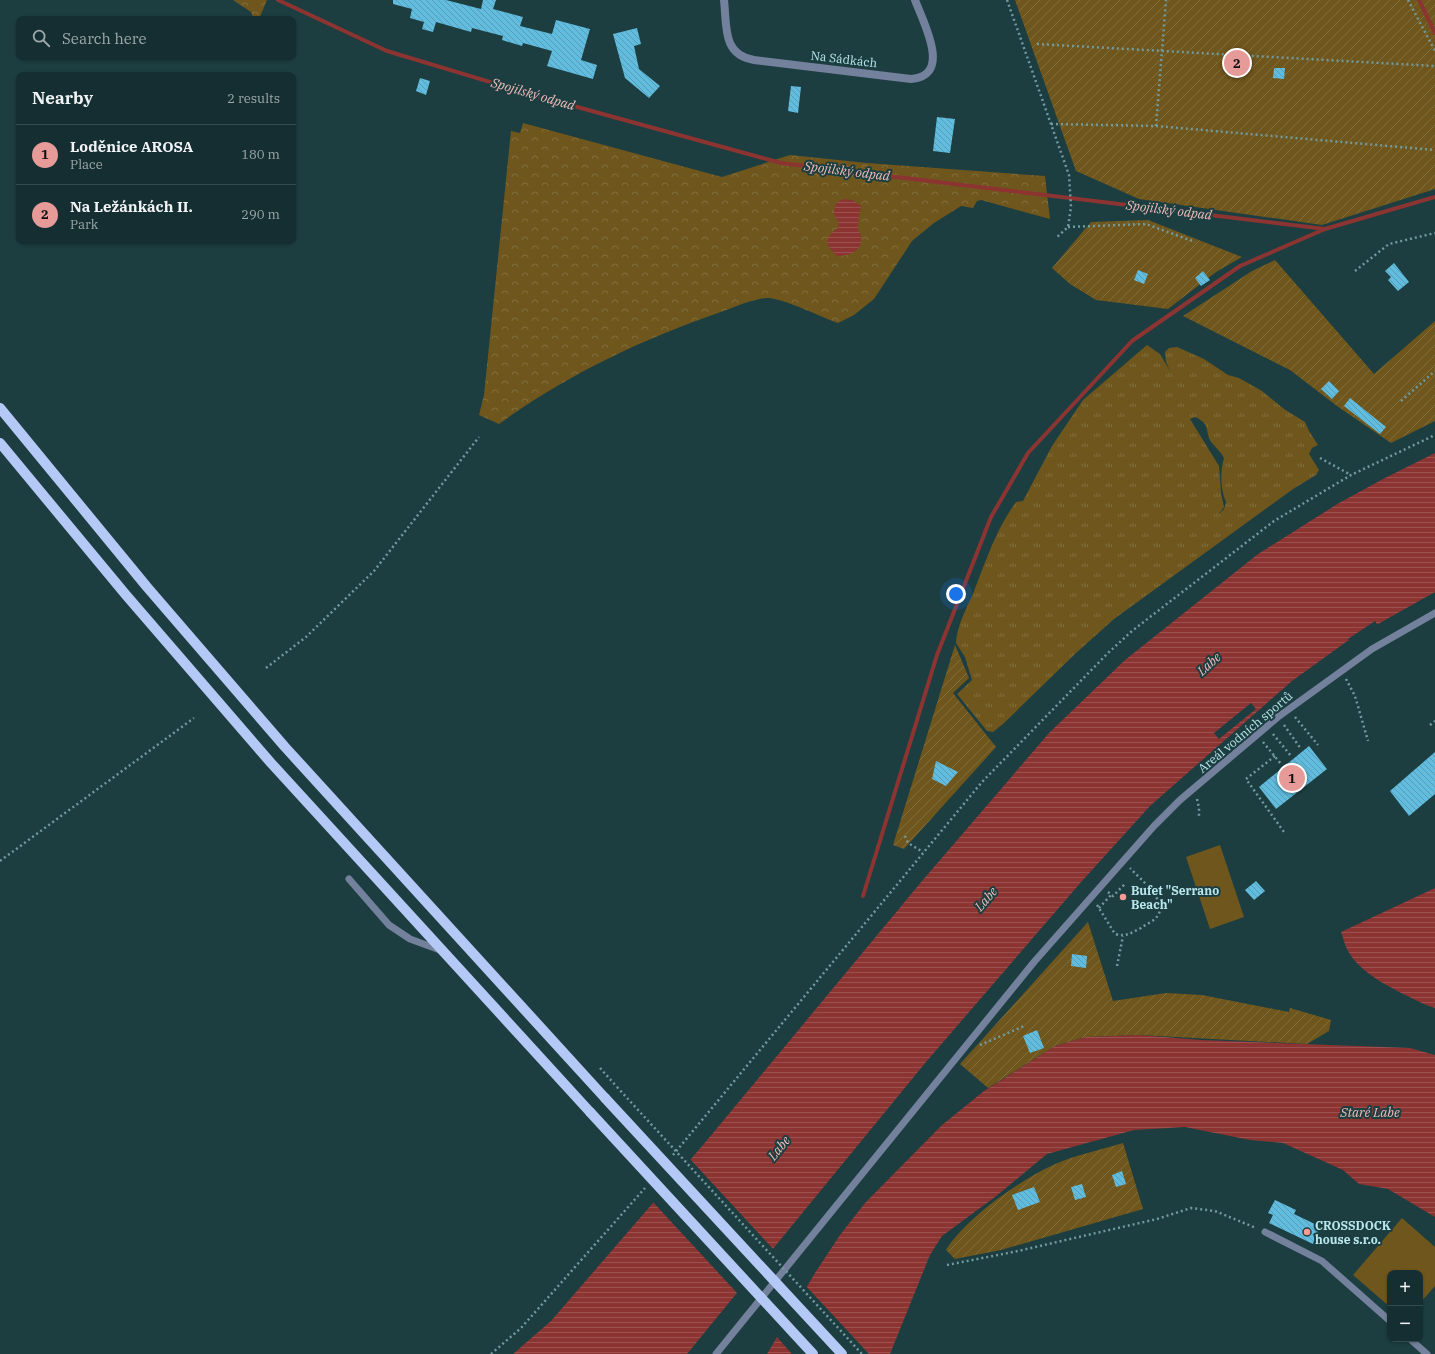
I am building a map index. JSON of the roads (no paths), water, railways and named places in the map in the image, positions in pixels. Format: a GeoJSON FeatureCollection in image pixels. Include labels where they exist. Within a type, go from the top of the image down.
{"type":"FeatureCollection","features":[{"type":"Feature","properties":{"kind":"main road"},"geometry":{"type":"LineString","coordinates":[[0,408],[147,587],[285,747],[605,1098],[842,1354]]}},
{"type":"Feature","properties":{"kind":"main road"},"geometry":{"type":"LineString","coordinates":[[0,443],[126,595],[271,763],[440,950],[813,1354]]}},
{"type":"Feature","properties":{"kind":"street","name":"Na Sádkách"},"geometry":{"type":"LineString","coordinates":[[724,0],[730,43],[735,52],[741,56],[754,60],[911,80],[920,78],[926,74],[934,60],[933,48],[915,0]]}},
{"type":"Feature","properties":{"kind":"lane","name":"Areál vodních sportů"},"geometry":{"type":"LineString","coordinates":[[716,1354],[966,1048],[1034,962],[1091,895],[1154,826],[1256,734],[1288,709],[1372,649],[1435,613]]}},
{"type":"Feature","properties":{"kind":"lane"},"geometry":{"type":"LineString","coordinates":[[349,879],[389,925],[410,938],[440,950]]}},
{"type":"Feature","properties":{"kind":"lane"},"geometry":{"type":"LineString","coordinates":[[1264,1232],[1322,1261],[1387,1318]]}},
{"type":"Feature","properties":{"kind":"lane"},"geometry":{"type":"LineString","coordinates":[[1413,1342],[1427,1354]]}},
{"type":"Feature","properties":{"kind":"water"},"geometry":{"type":"Polygon","coordinates":[[[844,199],[852,200],[861,206],[858,227],[861,242],[860,246],[854,252],[837,256],[827,242],[830,235],[838,228],[838,221],[833,213],[837,202],[844,199]]]}},
{"type":"Feature","properties":{"kind":"water","name":"Labe"},"geometry":{"type":"Polygon","coordinates":[[[1435,453],[1435,592],[1346,642],[1292,681],[1150,806],[1082,881],[926,1062],[687,1354],[513,1354],[551,1321],[703,1145],[922,881],[1049,733],[1125,660],[1258,554],[1339,503],[1435,453]]]}},
{"type":"Feature","properties":{"kind":"water"},"geometry":{"type":"Polygon","coordinates":[[[1435,888],[1435,1008],[1426,1005],[1381,982],[1360,966],[1346,947],[1341,932],[1435,888]]]}},
{"type":"Feature","properties":{"kind":"water","name":"Staré Labe"},"geometry":{"type":"Polygon","coordinates":[[[1139,1035],[1201,1040],[1410,1048],[1435,1055],[1435,1217],[1388,1189],[1359,1184],[1343,1170],[1283,1143],[1250,1140],[1185,1127],[1134,1130],[1047,1154],[995,1197],[942,1236],[930,1255],[890,1354],[767,1354],[815,1273],[840,1235],[865,1203],[942,1125],[984,1091],[1055,1046],[1086,1037],[1139,1035]]]}},
{"type":"Feature","properties":{"kind":"waterway","name":"Spojilský odpad"},"geometry":{"type":"LineString","coordinates":[[278,0],[387,51],[530,94],[781,163],[1325,229],[1435,197]]}},
{"type":"Feature","properties":{"kind":"waterway"},"geometry":{"type":"LineString","coordinates":[[1419,0],[1435,33]]}},
{"type":"Feature","properties":{"kind":"waterway"},"geometry":{"type":"LineString","coordinates":[[863,896],[937,655],[991,517],[1028,453],[1132,341],[1240,266],[1325,229]]}},
{"type":"Feature","properties":{"kind":"place","name":"Na Ležánkách II."},"geometry":{"type":"Point","coordinates":[1237,63]}},
{"type":"Feature","properties":{"kind":"place","name":"Loděnice AROSA"},"geometry":{"type":"Point","coordinates":[1292,778]}},
{"type":"Feature","properties":{"kind":"place","name":"Bufet \"Serrano Beach\""},"geometry":{"type":"Point","coordinates":[1123,897]}},
{"type":"Feature","properties":{"kind":"place","name":"CROSSDOCK house s.r.o."},"geometry":{"type":"Point","coordinates":[1307,1232]}}]}
